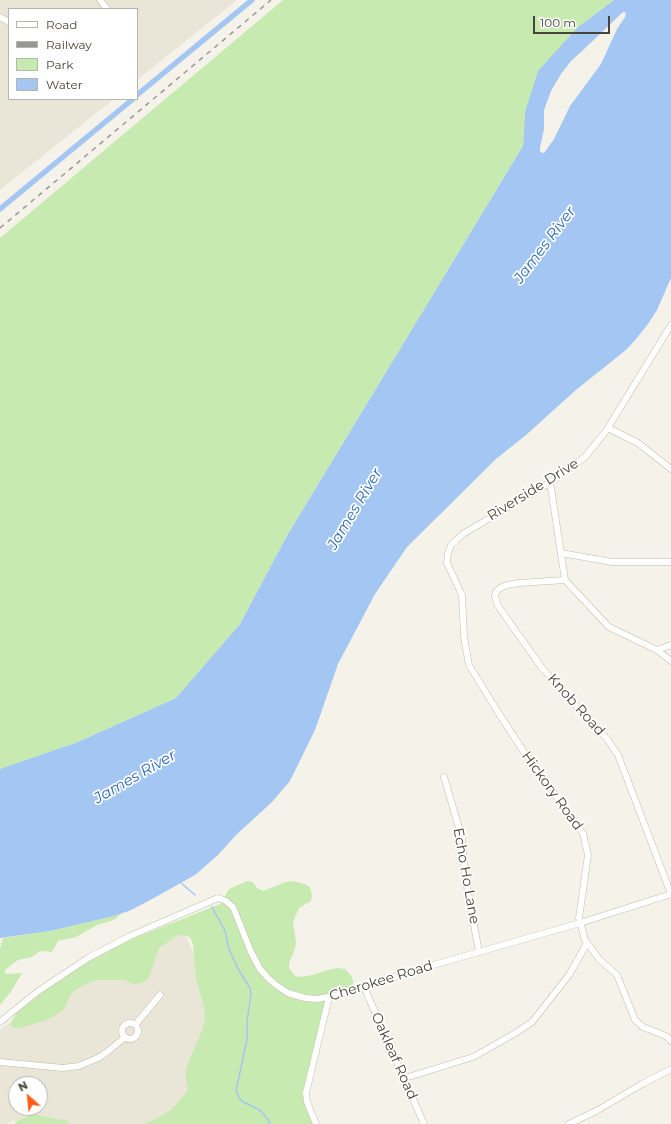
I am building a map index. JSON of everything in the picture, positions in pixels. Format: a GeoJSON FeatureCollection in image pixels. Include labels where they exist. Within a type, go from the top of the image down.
{"type":"FeatureCollection","features":[{"type":"Feature","properties":{"kind":"street"},"geometry":{"type":"LineString","coordinates":[[100,0],[106,8]]}},
{"type":"Feature","properties":{"kind":"street","name":"Riverside Drive"},"geometry":{"type":"LineString","coordinates":[[451,545],[463,534],[548,484],[585,457],[608,428],[671,325]]}},
{"type":"Feature","properties":{"kind":"street"},"geometry":{"type":"LineString","coordinates":[[608,428],[638,442],[671,469]]}},
{"type":"Feature","properties":{"kind":"street"},"geometry":{"type":"LineString","coordinates":[[548,484],[551,488],[566,580],[609,627],[657,650],[671,662]]}},
{"type":"Feature","properties":{"kind":"street","name":"Hickory Road"},"geometry":{"type":"LineString","coordinates":[[451,545],[447,562],[462,595],[464,637],[470,665],[524,752],[583,833],[588,855],[579,918],[585,940],[599,960],[617,975],[635,1020],[643,1027],[666,1036],[671,1041]]}},
{"type":"Feature","properties":{"kind":"street"},"geometry":{"type":"LineString","coordinates":[[561,553],[612,562],[671,562]]}},
{"type":"Feature","properties":{"kind":"street","name":"Knob Road"},"geometry":{"type":"LineString","coordinates":[[566,580],[506,585],[496,592],[496,600],[498,606],[542,668],[607,739],[618,755],[671,894]]}},
{"type":"Feature","properties":{"kind":"street"},"geometry":{"type":"LineString","coordinates":[[657,650],[664,646],[671,645]]}},
{"type":"Feature","properties":{"kind":"street","name":"Echo Ho Lane"},"geometry":{"type":"LineString","coordinates":[[444,777],[462,838],[465,876],[479,952]]}},
{"type":"Feature","properties":{"kind":"street","name":"Cherokee Road"},"geometry":{"type":"LineString","coordinates":[[0,1022],[37,992],[88,958],[130,936],[218,898],[226,901],[233,907],[260,969],[282,990],[298,997],[311,999],[329,997],[364,987],[671,894]]}},
{"type":"Feature","properties":{"kind":"street"},"geometry":{"type":"LineString","coordinates":[[404,1078],[472,1057],[514,1034],[532,1022],[569,975],[587,943]]}},
{"type":"Feature","properties":{"kind":"street","name":"Oakleaf Road"},"geometry":{"type":"LineString","coordinates":[[364,987],[424,1124]]}},
{"type":"Feature","properties":{"kind":"street"},"geometry":{"type":"LineString","coordinates":[[135,1025],[160,995]]}},
{"type":"Feature","properties":{"kind":"street"},"geometry":{"type":"LineString","coordinates":[[316,1124],[307,1102],[306,1093],[329,997]]}},
{"type":"Feature","properties":{"kind":"street"},"geometry":{"type":"LineString","coordinates":[[127,1023],[135,1025],[138,1032],[136,1037],[129,1040],[124,1038],[121,1033],[122,1027],[127,1023]]}},
{"type":"Feature","properties":{"kind":"street"},"geometry":{"type":"LineString","coordinates":[[0,1062],[63,1068],[79,1066],[100,1057],[124,1038]]}},
{"type":"Feature","properties":{"kind":"street"},"geometry":{"type":"LineString","coordinates":[[569,1124],[598,1110],[671,1069]]}},
{"type":"Feature","properties":{"kind":"shaded area"},"geometry":{"type":"Polygon","coordinates":[[[0,0],[237,0],[138,79],[138,8],[8,8],[8,100],[113,100],[0,190],[0,0]]]}},
{"type":"Feature","properties":{"kind":"shaded area"},"geometry":{"type":"Polygon","coordinates":[[[181,924],[221,1021],[201,1075],[169,1117],[149,1124],[31,1124],[12,1121],[7,1124],[0,1124],[0,1030],[77,971],[181,924]]]}},
{"type":"Feature","properties":{"kind":"green space"},"geometry":{"type":"Polygon","coordinates":[[[283,0],[614,0],[578,27],[525,112],[523,146],[288,534],[240,624],[176,698],[78,742],[0,769],[0,238],[283,0]]]}},
{"type":"Feature","properties":{"kind":"green space"},"geometry":{"type":"Polygon","coordinates":[[[247,881],[253,882],[257,888],[263,891],[286,882],[293,881],[310,887],[312,894],[311,901],[299,908],[293,922],[296,942],[295,949],[289,963],[289,968],[295,976],[299,977],[313,975],[337,968],[345,969],[353,980],[352,987],[327,994],[302,1094],[313,1124],[144,1124],[171,1110],[186,1093],[188,1088],[185,1071],[201,1033],[205,1019],[204,1006],[196,979],[193,944],[191,939],[187,936],[176,936],[159,948],[149,977],[144,982],[133,984],[124,980],[97,980],[80,987],[73,992],[65,1007],[47,1020],[20,1028],[13,1027],[11,1025],[11,1022],[17,1012],[72,971],[129,940],[220,904],[229,889],[247,881]]]}},
{"type":"Feature","properties":{"kind":"green space"},"geometry":{"type":"Polygon","coordinates":[[[122,913],[114,920],[97,925],[76,937],[58,941],[52,952],[40,951],[32,957],[18,960],[5,970],[5,974],[22,973],[10,993],[0,1005],[0,949],[3,938],[50,931],[122,913]]]}},
{"type":"Feature","properties":{"kind":"green space"},"geometry":{"type":"Polygon","coordinates":[[[28,1116],[42,1116],[66,1120],[70,1124],[14,1124],[28,1116]]]}},
{"type":"Feature","properties":{"kind":"water","name":"James River"},"geometry":{"type":"Polygon","coordinates":[[[614,0],[671,0],[671,278],[657,310],[648,324],[627,349],[577,389],[526,435],[496,459],[407,547],[375,594],[338,664],[315,730],[290,781],[272,802],[236,835],[218,855],[195,875],[129,911],[50,931],[0,938],[0,769],[78,742],[176,698],[240,624],[288,534],[523,146],[525,112],[538,71],[578,27],[614,0]],[[623,12],[571,61],[561,74],[551,91],[544,110],[544,129],[540,152],[544,153],[554,139],[570,106],[601,64],[626,13],[623,12]]]}},
{"type":"Feature","properties":{"kind":"waterway"},"geometry":{"type":"LineString","coordinates":[[138,94],[252,0]]}},
{"type":"Feature","properties":{"kind":"waterway"},"geometry":{"type":"LineString","coordinates":[[0,209],[132,100]]}},
{"type":"Feature","properties":{"kind":"waterway"},"geometry":{"type":"LineString","coordinates":[[180,882],[195,895]]}},
{"type":"Feature","properties":{"kind":"waterway"},"geometry":{"type":"LineString","coordinates":[[212,907],[225,931],[229,949],[237,967],[250,988],[251,994],[247,1022],[247,1039],[236,1091],[243,1102],[260,1110],[270,1124]]}},
{"type":"Feature","properties":{"kind":"railway"},"geometry":{"type":"LineString","coordinates":[[0,228],[271,0]]}}]}
